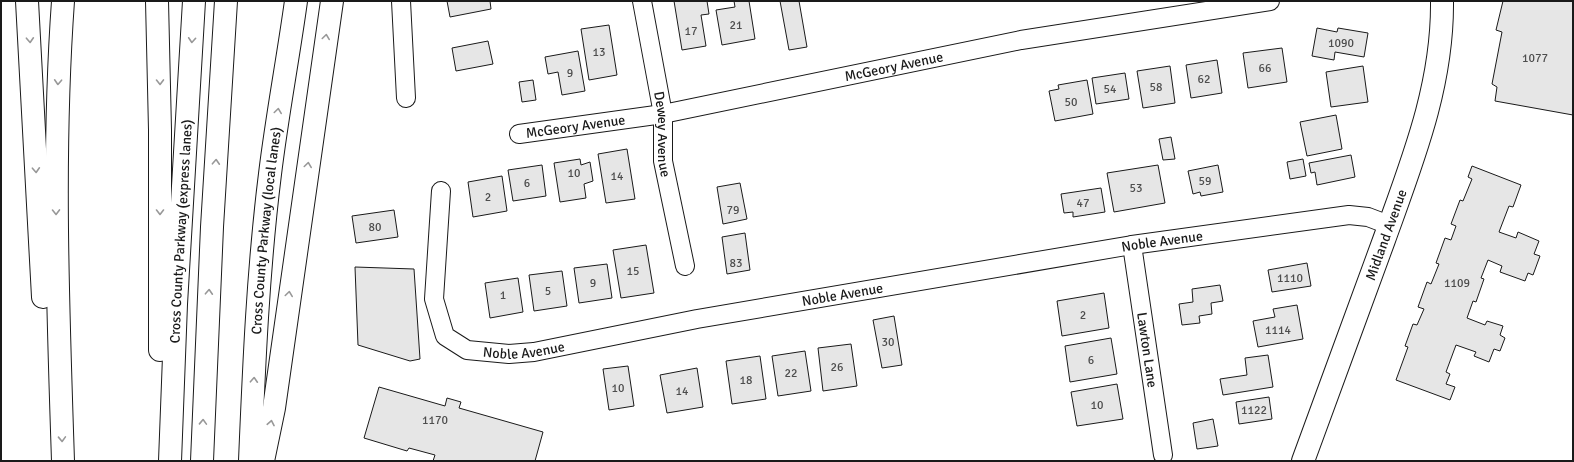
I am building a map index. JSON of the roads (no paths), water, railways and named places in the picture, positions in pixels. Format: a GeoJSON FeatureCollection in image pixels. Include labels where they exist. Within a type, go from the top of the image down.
{"type":"FeatureCollection","features":[{"type":"Feature","properties":{"kind":"main road"},"geometry":{"type":"LineString","coordinates":[[28,1],[44,316],[61,417]]}},
{"type":"Feature","properties":{"kind":"main road"},"geometry":{"type":"LineString","coordinates":[[63,1],[56,124],[57,272],[63,461]]}},
{"type":"Feature","properties":{"kind":"main road"},"geometry":{"type":"LineString","coordinates":[[157,1],[160,115],[160,331],[163,461]]}},
{"type":"Feature","properties":{"kind":"main road","name":"Cross County Parkway (express lanes)"},"geometry":{"type":"LineString","coordinates":[[170,461],[177,288],[194,1]]}},
{"type":"Feature","properties":{"kind":"main road"},"geometry":{"type":"LineString","coordinates":[[202,461],[212,227],[226,1]]}},
{"type":"Feature","properties":{"kind":"main road","name":"Cross County Parkway (local lanes)"},"geometry":{"type":"LineString","coordinates":[[250,461],[256,321],[262,247],[280,103],[296,1]]}},
{"type":"Feature","properties":{"kind":"main road"},"geometry":{"type":"LineString","coordinates":[[263,461],[274,408],[332,1]]}},
{"type":"Feature","properties":{"kind":"main road","name":"Midland Avenue"},"geometry":{"type":"LineString","coordinates":[[1303,461],[1404,186],[1421,135],[1439,56],[1442,28],[1442,1]]}},
{"type":"Feature","properties":{"kind":"street"},"geometry":{"type":"LineString","coordinates":[[401,1],[406,98]]}},
{"type":"Feature","properties":{"kind":"street","name":"Dewey Avenue"},"geometry":{"type":"LineString","coordinates":[[642,1],[663,114],[663,161],[685,266]]}},
{"type":"Feature","properties":{"kind":"street","name":"McGeory Avenue"},"geometry":{"type":"LineString","coordinates":[[519,134],[663,114],[1021,40],[1270,1]]}},
{"type":"Feature","properties":{"kind":"street","name":"Noble Avenue"},"geometry":{"type":"LineString","coordinates":[[441,191],[434,299],[445,336],[467,350],[509,354],[534,352],[698,319],[1132,245],[1349,215],[1368,217],[1389,224]]}},
{"type":"Feature","properties":{"kind":"street","name":"Lawton Lane"},"geometry":{"type":"LineString","coordinates":[[1132,245],[1163,455]]}}]}
